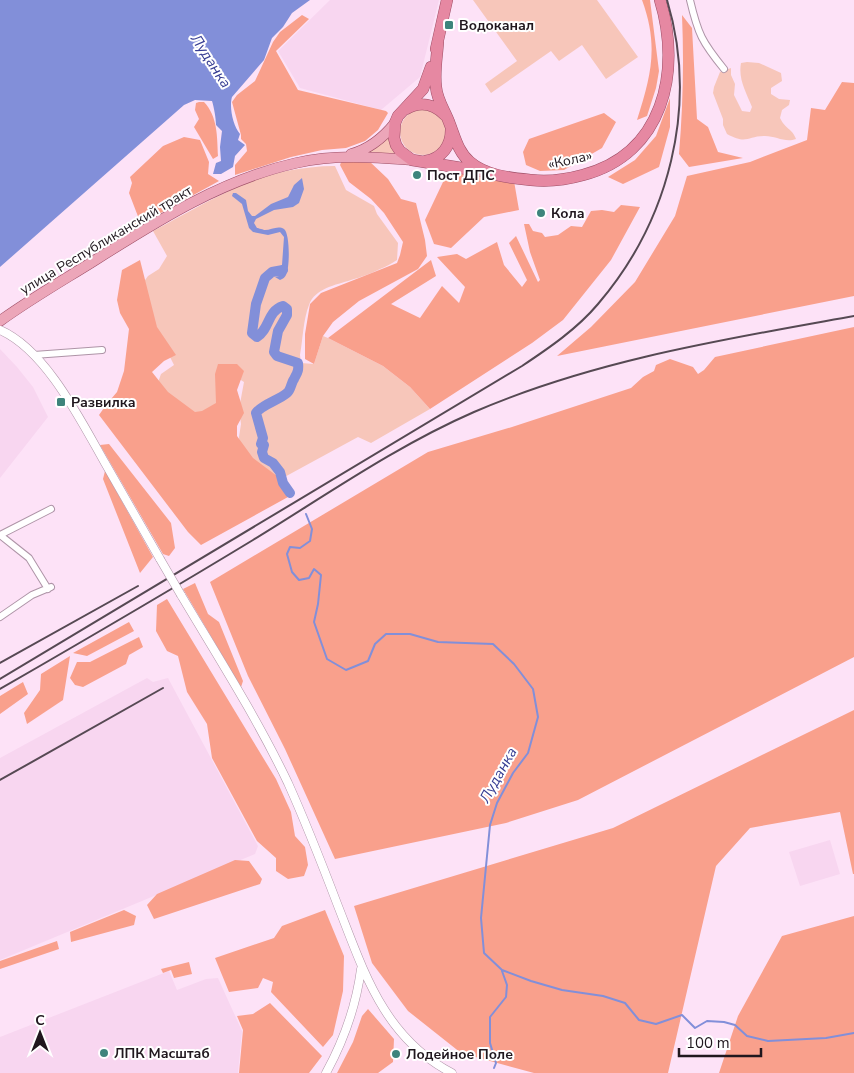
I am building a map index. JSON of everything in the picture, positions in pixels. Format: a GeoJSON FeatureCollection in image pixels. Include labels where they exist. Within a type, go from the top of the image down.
{"type":"FeatureCollection","features":[{"type":"Feature","properties":{"kind":"highway"},"geometry":{"type":"LineString","coordinates":[[447,0],[426,84],[395,123],[394,138],[400,151],[418,160],[492,173]]}},
{"type":"Feature","properties":{"kind":"highway","name":"«Кола»"},"geometry":{"type":"LineString","coordinates":[[451,127],[460,151],[466,158],[475,166],[492,173],[538,181],[565,179],[591,173],[607,166],[623,156],[639,142],[657,116],[665,88],[668,55],[668,40],[660,0]]}},
{"type":"Feature","properties":{"kind":"highway"},"geometry":{"type":"LineString","coordinates":[[418,160],[432,160],[445,150],[449,143],[451,127],[436,89],[435,75],[438,42]]}},
{"type":"Feature","properties":{"kind":"highway"},"geometry":{"type":"LineString","coordinates":[[403,111],[415,105],[428,104],[445,115]]}},
{"type":"Feature","properties":{"kind":"main road"},"geometry":{"type":"LineString","coordinates":[[343,157],[372,146],[384,137],[395,123]]}},
{"type":"Feature","properties":{"kind":"main road"},"geometry":{"type":"LineString","coordinates":[[343,157],[418,160]]}},
{"type":"Feature","properties":{"kind":"main road","name":"улица Республиканский тракт"},"geometry":{"type":"LineString","coordinates":[[4,318],[162,219],[218,189],[290,164],[343,157]]}},
{"type":"Feature","properties":{"kind":"street"},"geometry":{"type":"LineString","coordinates":[[690,0],[697,30],[705,45],[724,69]]}},
{"type":"Feature","properties":{"kind":"street"},"geometry":{"type":"LineString","coordinates":[[4,318],[4,332],[34,355],[74,408],[181,596],[252,715],[287,782],[312,839],[362,968],[374,993],[394,1025],[422,1053],[452,1073]]}},
{"type":"Feature","properties":{"kind":"street"},"geometry":{"type":"LineString","coordinates":[[34,355],[102,350]]}},
{"type":"Feature","properties":{"kind":"street"},"geometry":{"type":"LineString","coordinates":[[0,616],[32,595],[49,588],[29,558],[0,535],[51,509]]}},
{"type":"Feature","properties":{"kind":"street"},"geometry":{"type":"LineString","coordinates":[[326,1073],[348,1029],[357,999],[362,968]]}},
{"type":"Feature","properties":{"kind":"shaded area"},"geometry":{"type":"Polygon","coordinates":[[[330,0],[439,0],[420,77],[381,110],[300,88],[278,51],[330,0]]]}},
{"type":"Feature","properties":{"kind":"shaded area"},"geometry":{"type":"Polygon","coordinates":[[[473,0],[597,0],[638,57],[606,79],[582,45],[559,61],[551,51],[491,93],[485,84],[517,61],[473,0]]]}},
{"type":"Feature","properties":{"kind":"shaded area"},"geometry":{"type":"Polygon","coordinates":[[[642,0],[650,0],[659,71],[647,116],[637,120],[649,75],[652,47],[642,0]]]}},
{"type":"Feature","properties":{"kind":"shaded area"},"geometry":{"type":"Polygon","coordinates":[[[302,15],[309,19],[276,51],[298,90],[388,113],[378,130],[365,141],[346,148],[322,150],[291,157],[235,175],[235,165],[247,151],[246,144],[241,139],[232,102],[237,95],[255,81],[273,42],[280,32],[302,15]]]}},
{"type":"Feature","properties":{"kind":"shaded area"},"geometry":{"type":"Polygon","coordinates":[[[682,15],[692,28],[697,119],[708,127],[718,152],[743,158],[689,167],[679,154],[683,84],[682,15]]]}},
{"type":"Feature","properties":{"kind":"shaded area"},"geometry":{"type":"Polygon","coordinates":[[[741,63],[759,63],[781,73],[782,81],[771,88],[771,94],[779,99],[790,100],[789,105],[782,110],[780,118],[796,139],[788,140],[759,136],[739,139],[727,134],[713,93],[714,87],[720,72],[731,68],[731,75],[735,84],[734,95],[742,111],[750,112],[752,107],[743,85],[740,69],[741,63]]]}},
{"type":"Feature","properties":{"kind":"shaded area"},"geometry":{"type":"Polygon","coordinates":[[[842,82],[854,83],[854,296],[557,356],[591,327],[635,282],[675,216],[687,176],[750,162],[807,140],[811,108],[825,110],[842,82]]]}},
{"type":"Feature","properties":{"kind":"shaded area"},"geometry":{"type":"Polygon","coordinates":[[[670,98],[670,127],[659,167],[623,184],[608,177],[635,160],[656,136],[670,98]]]}},
{"type":"Feature","properties":{"kind":"shaded area"},"geometry":{"type":"Polygon","coordinates":[[[204,102],[209,108],[214,121],[218,156],[213,159],[194,127],[199,119],[195,110],[196,103],[204,102]]]}},
{"type":"Feature","properties":{"kind":"shaded area"},"geometry":{"type":"Polygon","coordinates":[[[423,109],[436,113],[442,119],[446,132],[442,145],[436,151],[423,155],[410,151],[404,145],[400,132],[404,119],[410,113],[423,109]]]}},
{"type":"Feature","properties":{"kind":"shaded area"},"geometry":{"type":"Polygon","coordinates":[[[604,113],[616,122],[602,148],[564,170],[540,171],[526,165],[523,152],[529,139],[604,113]]]}},
{"type":"Feature","properties":{"kind":"shaded area"},"geometry":{"type":"Polygon","coordinates":[[[184,137],[200,140],[209,162],[208,174],[219,181],[126,231],[139,219],[129,193],[132,183],[130,177],[163,146],[184,137]]]}},
{"type":"Feature","properties":{"kind":"shaded area"},"geometry":{"type":"Polygon","coordinates":[[[389,137],[397,155],[368,152],[380,145],[389,137]]]}},
{"type":"Feature","properties":{"kind":"shaded area"},"geometry":{"type":"Polygon","coordinates":[[[342,160],[368,160],[388,179],[401,199],[416,203],[427,256],[418,269],[359,301],[333,322],[323,336],[314,364],[305,359],[305,334],[310,304],[321,293],[397,263],[403,242],[384,213],[371,199],[349,182],[340,165],[342,160]]]}},
{"type":"Feature","properties":{"kind":"shaded area"},"geometry":{"type":"Polygon","coordinates":[[[335,166],[346,190],[374,206],[377,214],[398,243],[397,260],[368,274],[327,288],[312,299],[305,317],[300,355],[301,363],[314,364],[323,336],[383,366],[410,387],[430,409],[371,443],[358,437],[268,486],[240,451],[239,437],[241,424],[239,409],[244,382],[231,374],[219,411],[210,424],[156,388],[161,374],[174,365],[140,287],[148,276],[159,269],[167,256],[153,231],[218,196],[251,182],[286,171],[310,167],[335,166]]]}},
{"type":"Feature","properties":{"kind":"shaded area"},"geometry":{"type":"Polygon","coordinates":[[[473,173],[493,180],[514,181],[519,210],[484,217],[451,248],[434,244],[425,220],[443,182],[449,174],[473,173]]]}},
{"type":"Feature","properties":{"kind":"shaded area"},"geometry":{"type":"Polygon","coordinates":[[[621,205],[640,207],[611,260],[563,320],[532,343],[430,409],[410,387],[383,366],[328,338],[431,260],[436,276],[391,304],[420,318],[442,286],[459,303],[465,287],[437,257],[457,254],[466,259],[497,242],[504,265],[522,287],[527,280],[509,243],[516,236],[538,282],[540,280],[530,252],[524,224],[529,224],[533,231],[542,233],[545,237],[558,235],[571,226],[582,227],[591,211],[614,212],[621,205]]]}},
{"type":"Feature","properties":{"kind":"shaded area"},"geometry":{"type":"Polygon","coordinates":[[[140,260],[157,327],[176,355],[164,361],[152,372],[168,392],[195,412],[202,411],[216,403],[215,374],[218,364],[237,364],[244,371],[237,390],[244,413],[237,426],[237,436],[253,458],[277,476],[288,497],[201,545],[188,532],[99,415],[117,392],[124,371],[129,329],[120,313],[117,300],[122,270],[140,260]]]}},
{"type":"Feature","properties":{"kind":"shaded area"},"geometry":{"type":"Polygon","coordinates":[[[854,327],[854,657],[578,800],[506,823],[335,859],[285,749],[248,676],[210,582],[428,452],[631,388],[643,377],[654,371],[656,365],[670,359],[693,367],[698,374],[715,357],[854,327]]]}},
{"type":"Feature","properties":{"kind":"shaded area"},"geometry":{"type":"Polygon","coordinates":[[[0,349],[33,387],[48,417],[0,478],[0,349]]]}},
{"type":"Feature","properties":{"kind":"shaded area"},"geometry":{"type":"Polygon","coordinates":[[[109,444],[171,523],[175,548],[169,556],[163,554],[100,445],[109,444]]]}},
{"type":"Feature","properties":{"kind":"shaded area"},"geometry":{"type":"Polygon","coordinates":[[[105,471],[153,557],[140,573],[103,479],[105,471]]]}},
{"type":"Feature","properties":{"kind":"shaded area"},"geometry":{"type":"Polygon","coordinates":[[[195,583],[208,614],[219,622],[243,681],[241,687],[183,589],[195,583]]]}},
{"type":"Feature","properties":{"kind":"shaded area"},"geometry":{"type":"Polygon","coordinates":[[[167,599],[276,779],[291,812],[295,836],[305,847],[308,865],[304,876],[288,879],[276,871],[276,858],[257,841],[212,758],[207,724],[187,692],[178,656],[167,651],[156,631],[157,605],[167,599]]]}},
{"type":"Feature","properties":{"kind":"shaded area"},"geometry":{"type":"Polygon","coordinates":[[[129,622],[134,631],[87,656],[73,653],[129,622]]]}},
{"type":"Feature","properties":{"kind":"shaded area"},"geometry":{"type":"Polygon","coordinates":[[[139,637],[143,647],[129,655],[126,664],[83,687],[75,685],[70,678],[77,662],[90,662],[139,637]]]}},
{"type":"Feature","properties":{"kind":"shaded area"},"geometry":{"type":"Polygon","coordinates":[[[70,656],[63,700],[27,724],[24,713],[40,690],[41,674],[70,656]]]}},
{"type":"Feature","properties":{"kind":"shaded area"},"geometry":{"type":"Polygon","coordinates":[[[147,678],[153,682],[168,678],[258,846],[255,854],[0,960],[0,758],[147,678]]]}},
{"type":"Feature","properties":{"kind":"shaded area"},"geometry":{"type":"Polygon","coordinates":[[[23,682],[28,694],[0,714],[0,696],[23,682]]]}},
{"type":"Feature","properties":{"kind":"shaded area"},"geometry":{"type":"Polygon","coordinates":[[[854,710],[854,874],[840,812],[750,828],[716,866],[668,1073],[534,1073],[461,1053],[408,1011],[372,963],[354,906],[613,828],[854,710]]]}},
{"type":"Feature","properties":{"kind":"shaded area"},"geometry":{"type":"Polygon","coordinates":[[[830,840],[840,874],[800,886],[789,852],[830,840]]]}},
{"type":"Feature","properties":{"kind":"shaded area"},"geometry":{"type":"Polygon","coordinates":[[[235,860],[249,861],[262,879],[260,884],[154,919],[147,905],[157,894],[235,860]]]}},
{"type":"Feature","properties":{"kind":"shaded area"},"geometry":{"type":"Polygon","coordinates":[[[124,910],[136,916],[134,925],[71,942],[70,932],[124,910]]]}},
{"type":"Feature","properties":{"kind":"shaded area"},"geometry":{"type":"Polygon","coordinates":[[[325,910],[344,956],[343,991],[333,1035],[323,1047],[271,992],[273,982],[263,978],[258,988],[229,992],[215,958],[274,938],[282,926],[325,910]]]}},
{"type":"Feature","properties":{"kind":"shaded area"},"geometry":{"type":"Polygon","coordinates":[[[854,916],[854,1073],[719,1073],[738,1016],[782,936],[854,916]]]}},
{"type":"Feature","properties":{"kind":"shaded area"},"geometry":{"type":"Polygon","coordinates":[[[57,941],[59,949],[0,969],[0,961],[57,941]]]}},
{"type":"Feature","properties":{"kind":"shaded area"},"geometry":{"type":"Polygon","coordinates":[[[189,962],[192,974],[174,978],[171,970],[163,973],[161,969],[189,962]]]}},
{"type":"Feature","properties":{"kind":"shaded area"},"geometry":{"type":"Polygon","coordinates":[[[169,971],[177,990],[206,979],[218,978],[242,1031],[238,1073],[0,1073],[0,1037],[169,971]]]}},
{"type":"Feature","properties":{"kind":"shaded area"},"geometry":{"type":"Polygon","coordinates":[[[270,1003],[322,1056],[309,1073],[239,1073],[243,1030],[237,1016],[253,1014],[270,1003]]]}},
{"type":"Feature","properties":{"kind":"shaded area"},"geometry":{"type":"Polygon","coordinates":[[[368,1009],[394,1039],[393,1062],[378,1073],[337,1073],[353,1042],[362,1016],[368,1009]]]}},
{"type":"Feature","properties":{"kind":"water"},"geometry":{"type":"Polygon","coordinates":[[[0,0],[310,0],[292,13],[283,27],[272,38],[264,60],[232,97],[232,116],[240,134],[238,140],[245,145],[235,156],[233,167],[221,174],[213,174],[216,163],[221,161],[222,131],[216,125],[212,101],[195,100],[184,105],[0,267],[0,0]]]}},
{"type":"Feature","properties":{"kind":"water"},"geometry":{"type":"Polygon","coordinates":[[[302,178],[304,189],[299,203],[293,207],[274,210],[256,219],[254,223],[257,228],[265,230],[279,227],[286,232],[289,251],[288,265],[286,275],[280,280],[275,277],[279,276],[279,273],[272,272],[282,265],[284,237],[280,232],[268,235],[253,232],[249,228],[242,204],[232,196],[233,193],[236,193],[246,200],[248,211],[252,216],[255,216],[271,204],[288,197],[294,185],[302,178]]]}},
{"type":"Feature","properties":{"kind":"waterway","name":"Луданка"},"geometry":{"type":"LineString","coordinates":[[283,270],[272,272],[265,278],[256,304],[252,333],[257,337],[278,308],[283,306],[287,309],[287,315],[278,331],[274,352],[277,356],[298,363],[297,372],[288,392],[262,407],[256,413],[263,438],[261,444],[264,445],[262,452],[264,458],[273,463],[280,472],[283,483],[290,493]]}},
{"type":"Feature","properties":{"kind":"waterway","name":"Луданка"},"geometry":{"type":"LineString","coordinates":[[306,514],[312,529],[310,541],[300,548],[290,547],[287,554],[292,572],[299,580],[309,578],[314,569],[321,575],[314,622],[327,659],[346,670],[368,661],[375,644],[386,634],[410,634],[438,642],[493,644],[514,664],[533,689],[538,717],[528,753],[513,773],[497,803],[490,825],[481,918],[484,953],[502,970],[562,990],[603,996],[625,1003],[639,1020],[656,1024],[682,1015],[695,1028],[707,1021],[724,1022],[735,1025],[747,1036],[768,1041],[826,1038],[854,1033]]}},
{"type":"Feature","properties":{"kind":"waterway"},"geometry":{"type":"LineString","coordinates":[[494,1068],[496,1063],[490,1043],[490,1017],[506,997],[507,985],[502,971]]}},
{"type":"Feature","properties":{"kind":"railway"},"geometry":{"type":"LineString","coordinates":[[0,679],[522,366],[562,338],[590,313],[623,271],[643,236],[659,199],[671,161],[678,121],[680,81],[676,40],[667,0]]}},
{"type":"Feature","properties":{"kind":"railway"},"geometry":{"type":"LineString","coordinates":[[0,689],[221,559],[361,472],[445,425],[474,412],[566,378],[613,365],[758,333],[854,316]]}},
{"type":"Feature","properties":{"kind":"railway"},"geometry":{"type":"LineString","coordinates":[[0,663],[138,586]]}},
{"type":"Feature","properties":{"kind":"railway"},"geometry":{"type":"LineString","coordinates":[[0,780],[163,688]]}},
{"type":"Feature","properties":{"kind":"place","name":"Водоканал"},"geometry":{"type":"Point","coordinates":[449,25]}},
{"type":"Feature","properties":{"kind":"place","name":"Пост ДПС"},"geometry":{"type":"Point","coordinates":[417,175]}},
{"type":"Feature","properties":{"kind":"place","name":"Кола"},"geometry":{"type":"Point","coordinates":[541,213]}},
{"type":"Feature","properties":{"kind":"place","name":"Развилка"},"geometry":{"type":"Point","coordinates":[61,402]}},
{"type":"Feature","properties":{"kind":"place","name":"ЛПК Масштаб"},"geometry":{"type":"Point","coordinates":[104,1053]}},
{"type":"Feature","properties":{"kind":"place","name":"Лодейное Поле"},"geometry":{"type":"Point","coordinates":[396,1054]}}]}
